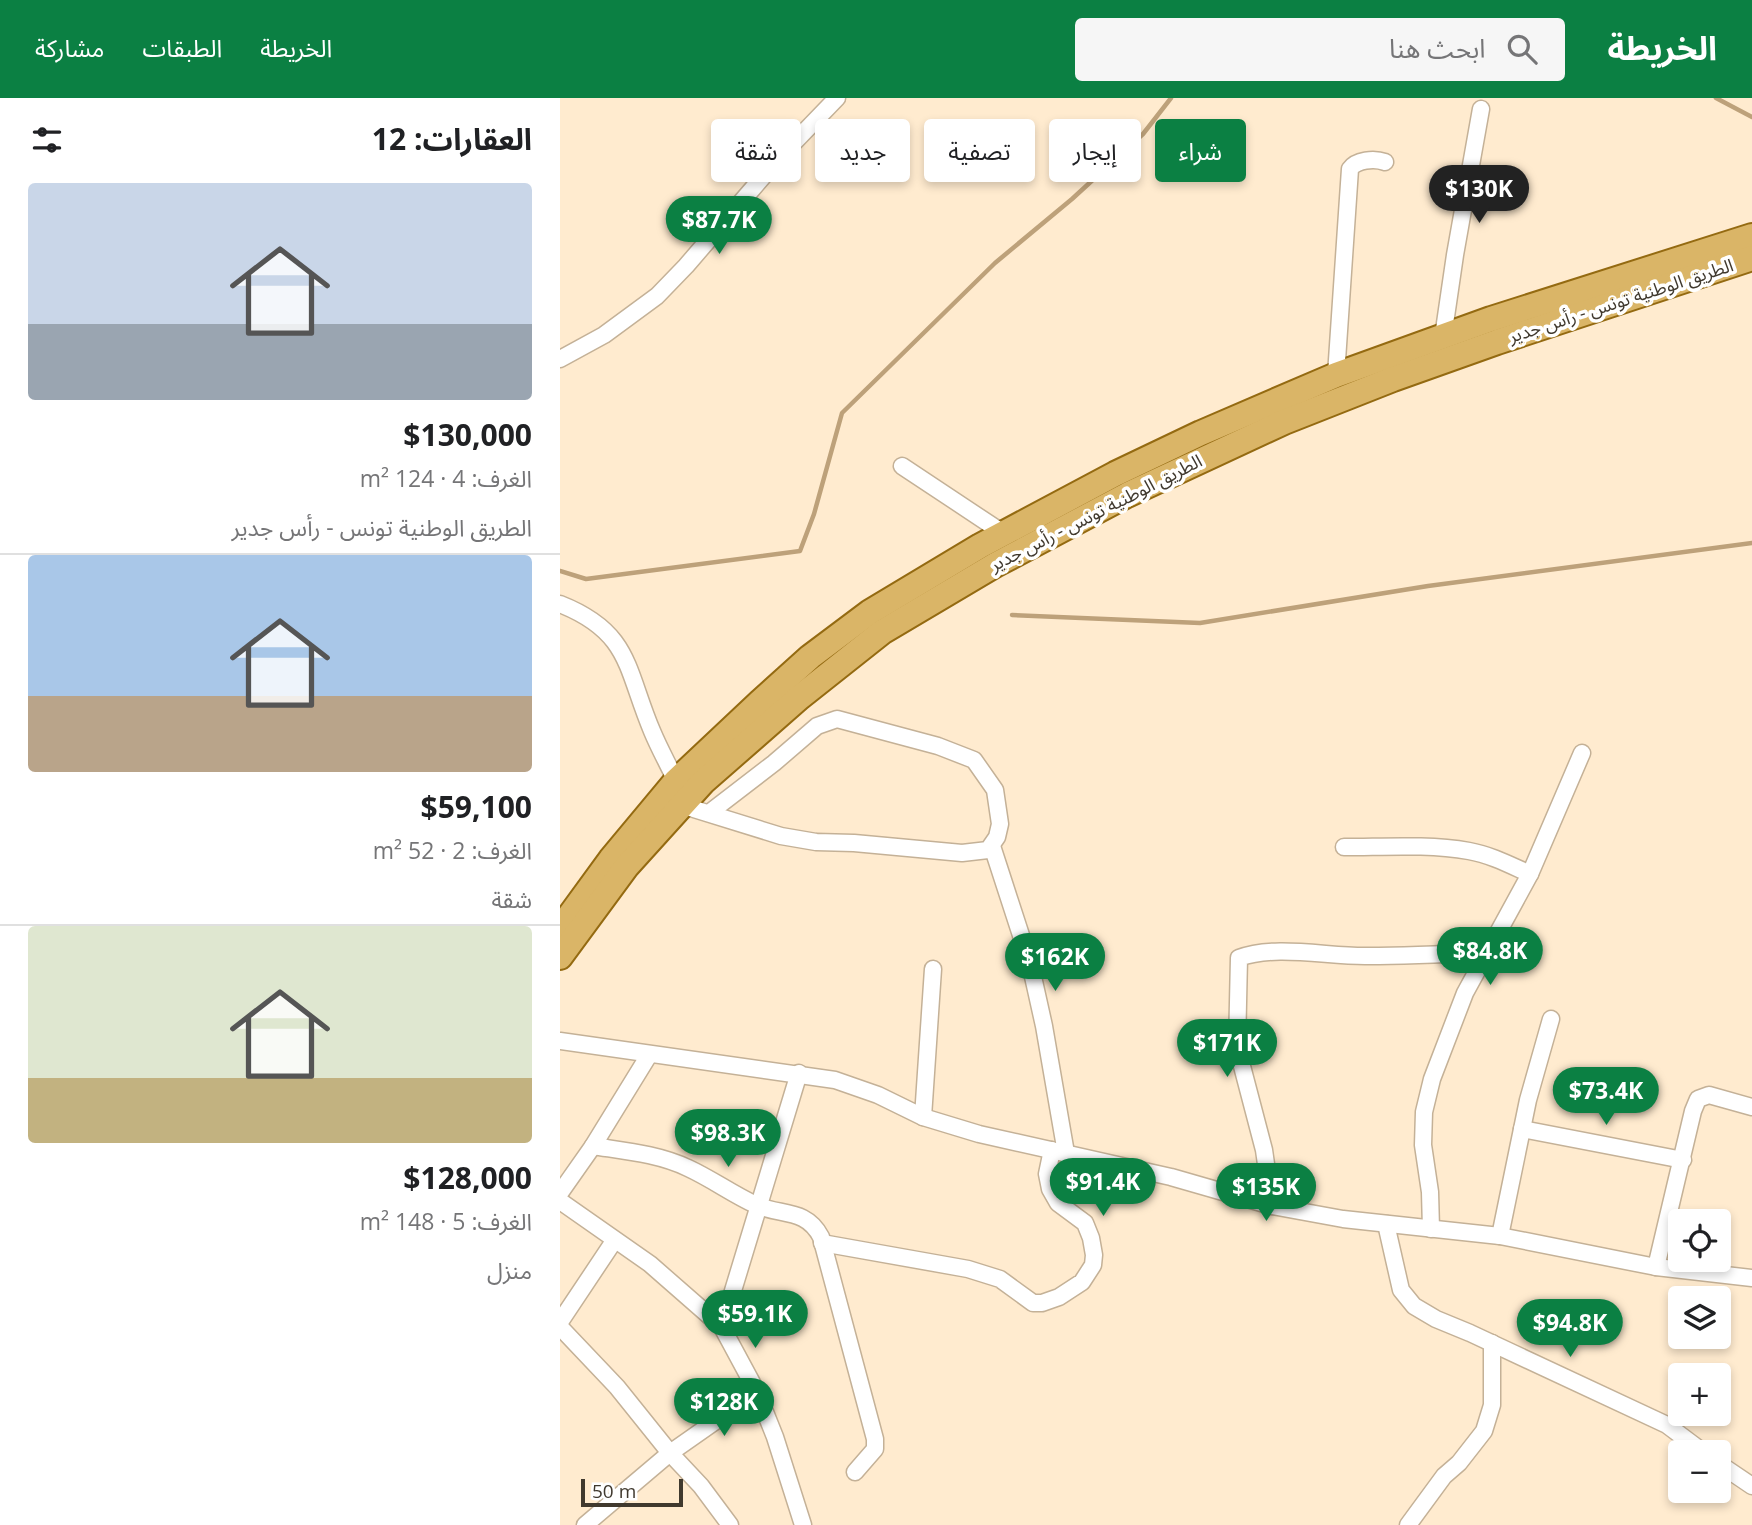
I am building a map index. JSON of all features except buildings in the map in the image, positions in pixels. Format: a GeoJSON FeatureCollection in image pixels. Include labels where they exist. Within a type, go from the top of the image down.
{"type":"FeatureCollection","features":[{"type":"Feature","properties":{"kind":"main road","name":"الطريق الوطنية تونس - رأس جدير"},"geometry":{"type":"LineString","coordinates":[[560,957],[627,866],[703,782],[800,697],[881,632],[995,565],[1127,495],[1228,446],[1381,383],[1494,331],[1752,236]]}},
{"type":"Feature","properties":{"kind":"main road","name":"الطريق الوطنية تونس - رأس جدير"},"geometry":{"type":"LineString","coordinates":[[560,929],[611,859],[676,780],[810,657],[870,612],[1003,533],[1115,474],[1336,375],[1443,337],[1494,331],[1752,258]]}},
{"type":"Feature","properties":{"kind":"street"},"geometry":{"type":"LineString","coordinates":[[560,359],[604,335],[657,296],[779,158],[837,98]]}},
{"type":"Feature","properties":{"kind":"street"},"geometry":{"type":"LineString","coordinates":[[1443,337],[1481,108]]}},
{"type":"Feature","properties":{"kind":"street"},"geometry":{"type":"LineString","coordinates":[[1336,375],[1350,169],[1356,163],[1378,159],[1385,162]]}},
{"type":"Feature","properties":{"kind":"street"},"geometry":{"type":"LineString","coordinates":[[902,466],[1003,533]]}},
{"type":"Feature","properties":{"kind":"street"},"geometry":{"type":"LineString","coordinates":[[560,604],[587,616],[620,648],[631,668],[652,732],[676,780]]}},
{"type":"Feature","properties":{"kind":"street"},"geometry":{"type":"LineString","coordinates":[[709,813],[817,726],[837,719],[938,746],[974,760],[995,790],[1000,824],[992,846],[1030,963],[1044,1026],[1059,1151],[1047,1174],[1050,1189],[1058,1203],[1085,1223],[1091,1238],[1093,1265],[1082,1282],[1059,1297],[1033,1303],[1000,1279],[968,1269],[822,1243]]}},
{"type":"Feature","properties":{"kind":"street"},"geometry":{"type":"LineString","coordinates":[[1431,1228],[1430,1192],[1423,1145],[1424,1112],[1432,1079],[1465,993],[1530,874],[1581,753]]}},
{"type":"Feature","properties":{"kind":"street"},"geometry":{"type":"LineString","coordinates":[[681,805],[781,836],[816,842],[962,853],[982,852],[992,846]]}},
{"type":"Feature","properties":{"kind":"street"},"geometry":{"type":"LineString","coordinates":[[1344,847],[1471,851],[1495,858],[1530,874]]}},
{"type":"Feature","properties":{"kind":"street"},"geometry":{"type":"LineString","coordinates":[[1272,1206],[1266,1160],[1237,1047],[1239,958],[1269,953],[1366,957],[1487,952]]}},
{"type":"Feature","properties":{"kind":"street"},"geometry":{"type":"LineString","coordinates":[[923,1117],[933,970]]}},
{"type":"Feature","properties":{"kind":"street"},"geometry":{"type":"LineString","coordinates":[[1500,1236],[1522,1129],[1551,1019]]}},
{"type":"Feature","properties":{"kind":"street"},"geometry":{"type":"LineString","coordinates":[[560,1041],[835,1080],[878,1095],[923,1117],[979,1134],[1171,1177],[1272,1206],[1386,1224],[1500,1236],[1656,1267],[1752,1278]]}},
{"type":"Feature","properties":{"kind":"street"},"geometry":{"type":"LineString","coordinates":[[560,1193],[593,1146],[649,1055]]}},
{"type":"Feature","properties":{"kind":"street"},"geometry":{"type":"LineString","coordinates":[[722,1327],[799,1073]]}},
{"type":"Feature","properties":{"kind":"street"},"geometry":{"type":"LineString","coordinates":[[1656,1267],[1693,1111],[1701,1097],[1709,1095],[1752,1107]]}},
{"type":"Feature","properties":{"kind":"street"},"geometry":{"type":"LineString","coordinates":[[1522,1129],[1683,1160]]}},
{"type":"Feature","properties":{"kind":"street"},"geometry":{"type":"LineString","coordinates":[[593,1146],[662,1158],[688,1168],[758,1206],[811,1221],[822,1243],[875,1439],[875,1449],[855,1472]]}},
{"type":"Feature","properties":{"kind":"street"},"geometry":{"type":"LineString","coordinates":[[560,1202],[650,1264],[722,1327],[757,1392],[775,1437],[803,1525]]}},
{"type":"Feature","properties":{"kind":"street"},"geometry":{"type":"LineString","coordinates":[[1386,1224],[1401,1290],[1409,1301],[1436,1319],[1667,1425],[1687,1440]]}},
{"type":"Feature","properties":{"kind":"street"},"geometry":{"type":"LineString","coordinates":[[614,1241],[560,1324],[701,1486],[730,1525]]}},
{"type":"Feature","properties":{"kind":"street"},"geometry":{"type":"LineString","coordinates":[[1408,1525],[1444,1476],[1459,1463],[1484,1430],[1492,1405],[1492,1343]]}},
{"type":"Feature","properties":{"kind":"street"},"geometry":{"type":"LineString","coordinates":[[585,1525],[670,1453],[757,1392]]}},
{"type":"Feature","properties":{"kind":"street"},"geometry":{"type":"LineString","coordinates":[[1731,1472],[1752,1486]]}},
{"type":"Feature","properties":{"kind":"waterway"},"geometry":{"type":"LineString","coordinates":[[560,571],[586,579],[800,551],[814,514],[842,413],[995,263],[1072,199],[1143,134],[1171,98]]}},
{"type":"Feature","properties":{"kind":"waterway"},"geometry":{"type":"LineString","coordinates":[[1716,98],[1752,117]]}},
{"type":"Feature","properties":{"kind":"waterway"},"geometry":{"type":"LineString","coordinates":[[1012,615],[1200,623],[1428,586],[1752,543]]}}]}
